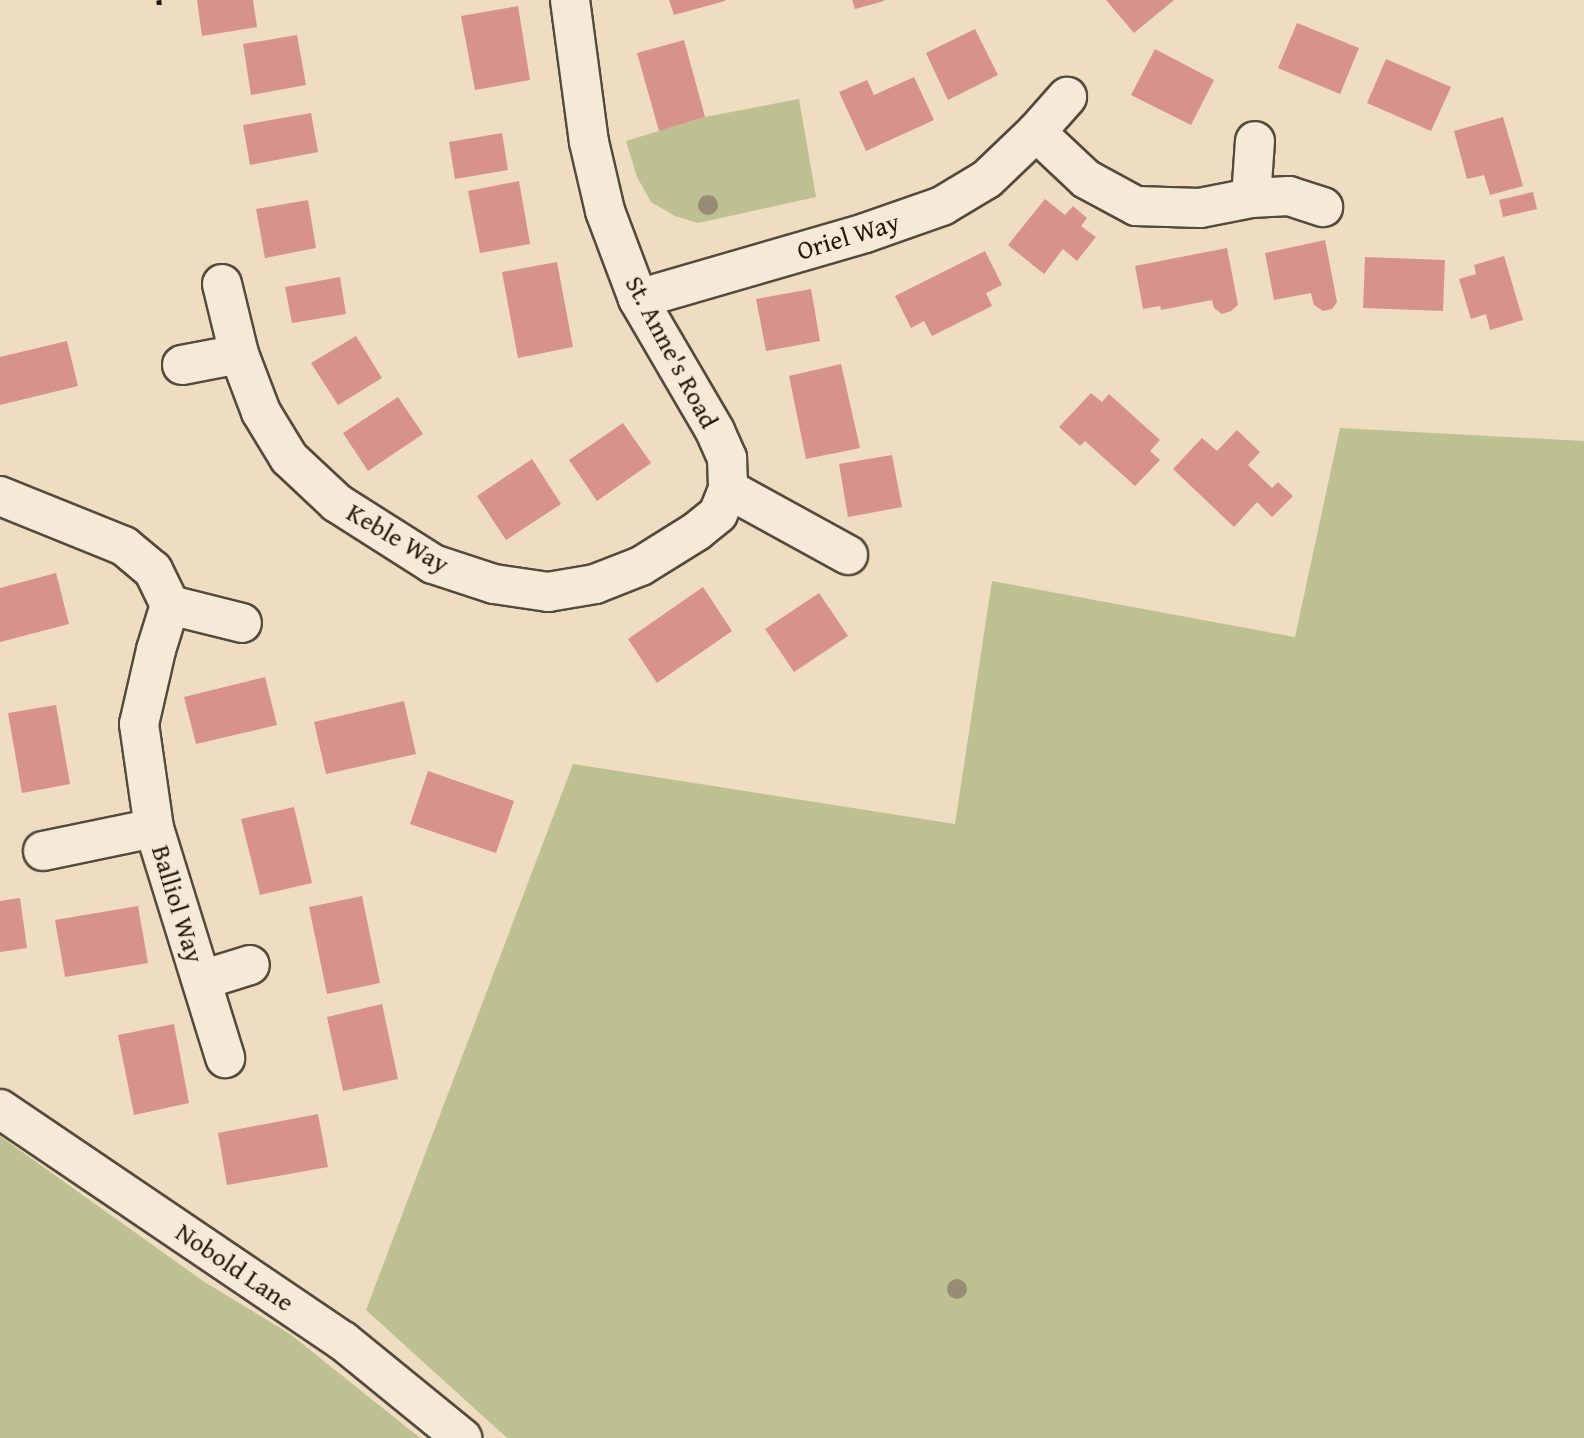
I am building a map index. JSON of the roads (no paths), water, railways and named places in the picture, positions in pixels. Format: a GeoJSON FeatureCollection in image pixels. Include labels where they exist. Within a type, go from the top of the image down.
{"type":"FeatureCollection","features":[{"type":"Feature","properties":{"kind":"street","name":"St. Anne's Road"},"geometry":{"type":"LineString","coordinates":[[569,0],[589,142],[605,211],[638,299],[715,431],[727,458],[728,489]]}},
{"type":"Feature","properties":{"kind":"street","name":"Oriel Way"},"geometry":{"type":"LineString","coordinates":[[638,299],[865,233],[942,206],[987,179],[1036,132],[1067,97]]}},
{"type":"Feature","properties":{"kind":"street"},"geometry":{"type":"LineString","coordinates":[[1036,132],[1086,179],[1136,206],[1200,208],[1251,198],[1289,196],[1323,207]]}},
{"type":"Feature","properties":{"kind":"street"},"geometry":{"type":"LineString","coordinates":[[1251,198],[1255,141]]}},
{"type":"Feature","properties":{"kind":"street","name":"Keble Way"},"geometry":{"type":"LineString","coordinates":[[222,284],[239,354],[261,412],[289,458],[337,503],[433,564],[494,584],[548,592],[595,584],[641,566],[697,531],[718,514],[728,489]]}},
{"type":"Feature","properties":{"kind":"street"},"geometry":{"type":"LineString","coordinates":[[182,365],[239,354]]}},
{"type":"Feature","properties":{"kind":"street"},"geometry":{"type":"LineString","coordinates":[[728,489],[848,555]]}},
{"type":"Feature","properties":{"kind":"street"},"geometry":{"type":"LineString","coordinates":[[0,496],[124,547],[153,570],[170,605],[242,623]]}},
{"type":"Feature","properties":{"kind":"street","name":"Balliol Way"},"geometry":{"type":"LineString","coordinates":[[170,605],[156,650],[139,724],[154,828],[225,1058]]}},
{"type":"Feature","properties":{"kind":"street","name":"Balliol Way"},"geometry":{"type":"LineString","coordinates":[[43,850],[154,828]]}},
{"type":"Feature","properties":{"kind":"street","name":"Balliol Way"},"geometry":{"type":"LineString","coordinates":[[202,980],[250,965]]}},
{"type":"Feature","properties":{"kind":"street","name":"Nobold Lane"},"geometry":{"type":"LineString","coordinates":[[0,1108],[343,1341],[461,1438]]}}]}
